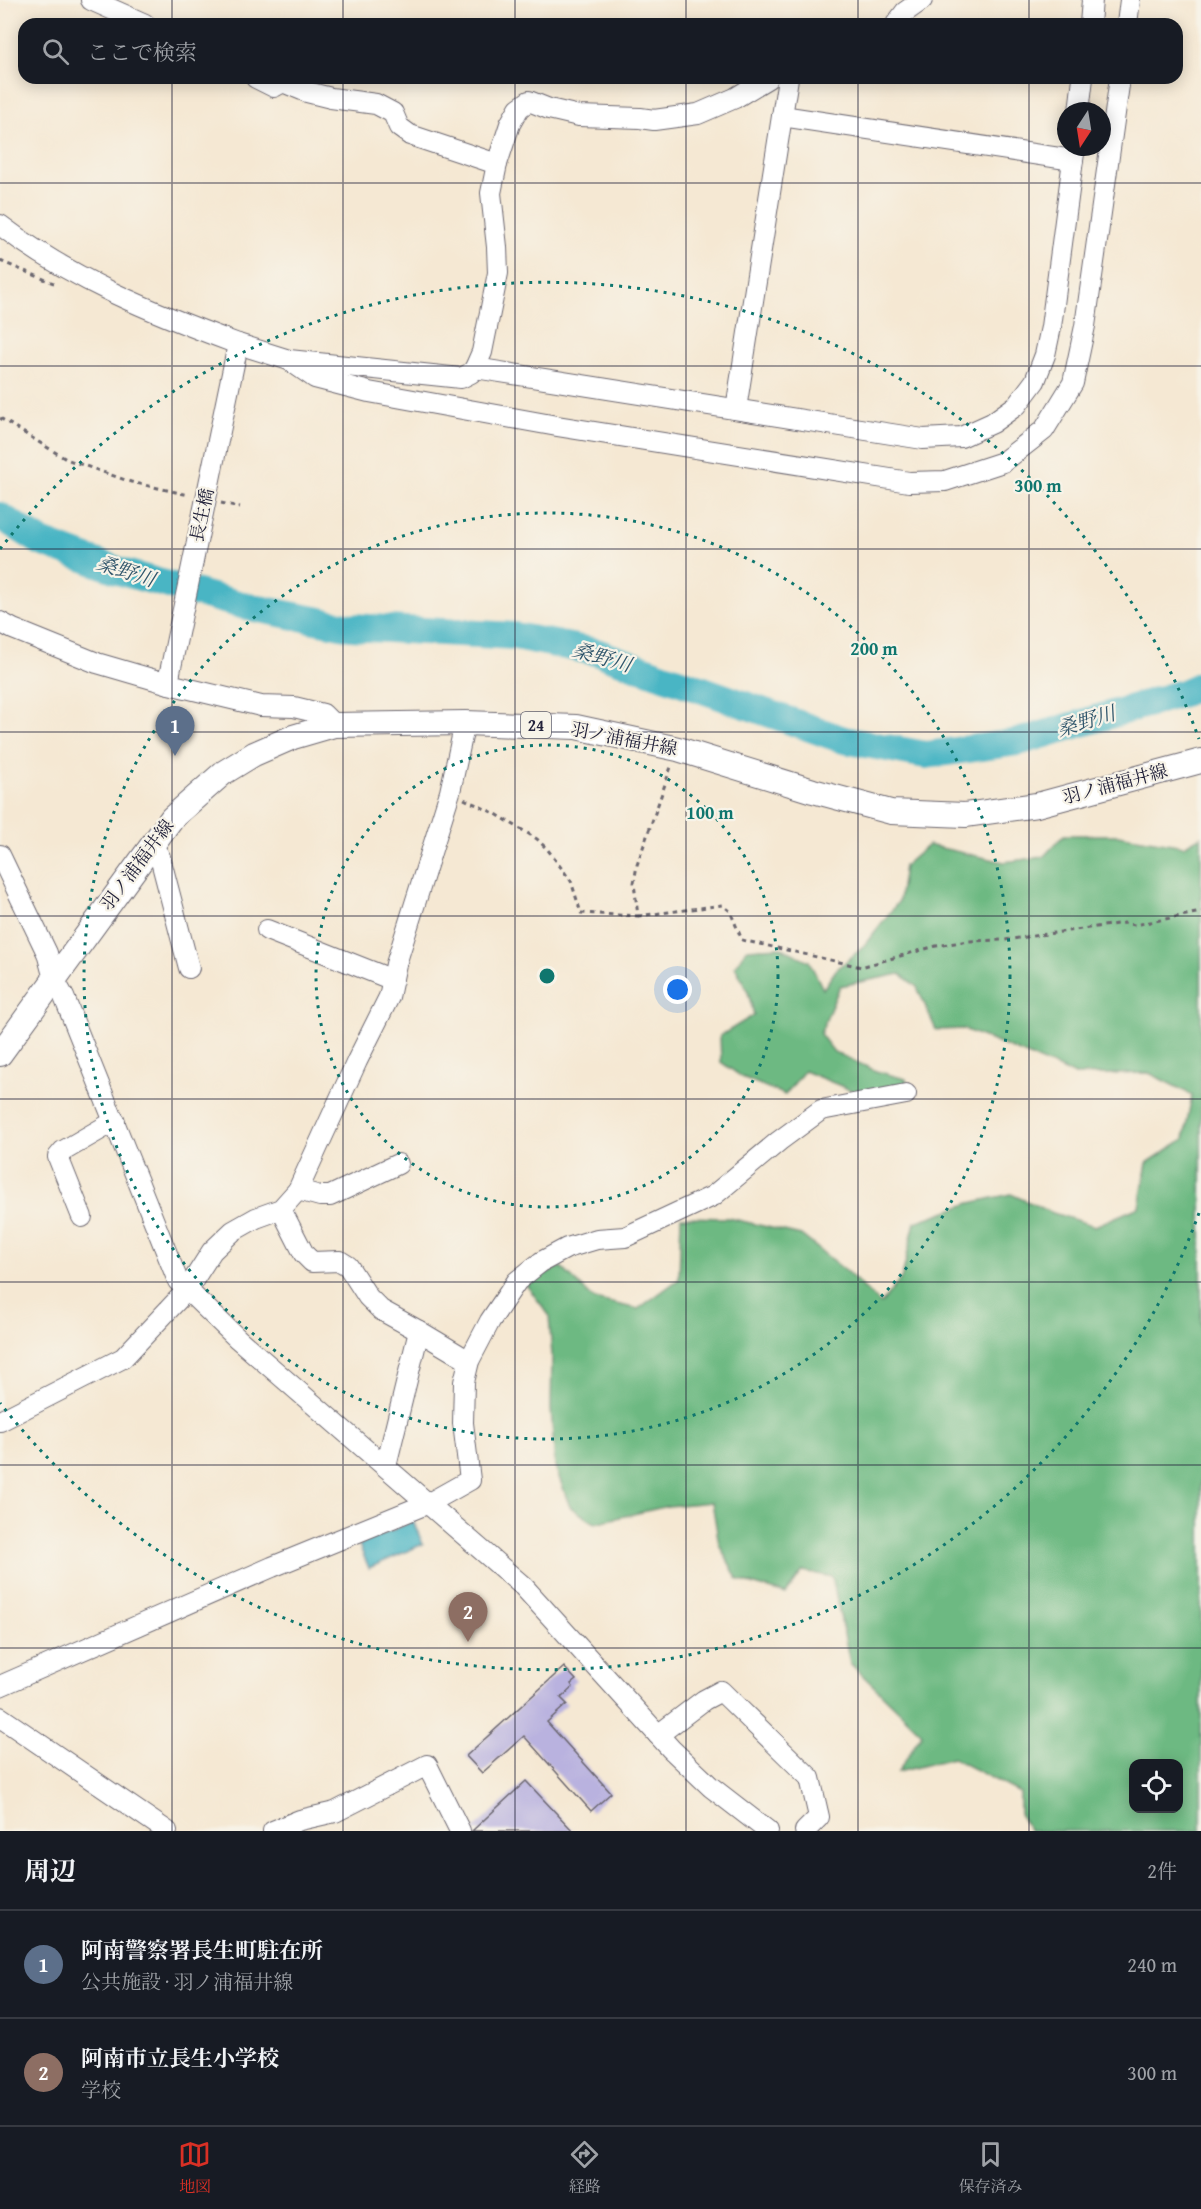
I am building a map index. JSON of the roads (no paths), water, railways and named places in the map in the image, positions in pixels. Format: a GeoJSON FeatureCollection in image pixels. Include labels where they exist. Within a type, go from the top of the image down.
{"type":"FeatureCollection","features":[{"type":"Feature","properties":{"kind":"main road","name":"羽ノ浦福井線"},"geometry":{"type":"LineString","coordinates":[[0,1054],[172,818],[223,773],[254,754],[293,737],[334,726],[465,723],[576,727],[678,748],[813,791],[891,812],[965,815],[1037,805],[1196,766]]}},
{"type":"Feature","properties":{"kind":"street"},"geometry":{"type":"LineString","coordinates":[[91,0],[132,18]]}},
{"type":"Feature","properties":{"kind":"street"},"geometry":{"type":"LineString","coordinates":[[900,18],[922,0]]}},
{"type":"Feature","properties":{"kind":"street"},"geometry":{"type":"LineString","coordinates":[[1090,18],[1092,0]]}},
{"type":"Feature","properties":{"kind":"street"},"geometry":{"type":"LineString","coordinates":[[1128,18],[1130,0]]}},
{"type":"Feature","properties":{"kind":"street"},"geometry":{"type":"LineString","coordinates":[[288,84],[331,98],[376,104],[393,113],[399,127],[410,135],[497,164]]}},
{"type":"Feature","properties":{"kind":"street"},"geometry":{"type":"LineString","coordinates":[[0,225],[60,267],[111,294],[182,324],[236,351],[289,360],[461,378],[471,374],[482,352],[498,273],[491,193],[497,164],[510,124],[519,108],[529,101],[549,110],[579,116],[654,120],[698,114],[735,98],[758,84]]}},
{"type":"Feature","properties":{"kind":"street"},"geometry":{"type":"LineString","coordinates":[[736,409],[787,84]]}},
{"type":"Feature","properties":{"kind":"street"},"geometry":{"type":"LineString","coordinates":[[1080,102],[1082,84]]}},
{"type":"Feature","properties":{"kind":"street"},"geometry":{"type":"LineString","coordinates":[[289,360],[315,378],[369,392],[557,426],[909,482],[945,481],[1002,462],[1044,430],[1073,383],[1085,326],[1119,84]]}},
{"type":"Feature","properties":{"kind":"street"},"geometry":{"type":"LineString","coordinates":[[782,116],[1057,152]]}},
{"type":"Feature","properties":{"kind":"street"},"geometry":{"type":"LineString","coordinates":[[475,368],[923,439],[961,437],[992,423],[1017,405],[1035,381],[1045,355],[1051,327],[1074,156]]}},
{"type":"Feature","properties":{"kind":"street","name":"長生橋"},"geometry":{"type":"LineString","coordinates":[[169,678],[236,351]]}},
{"type":"Feature","properties":{"kind":"street"},"geometry":{"type":"LineString","coordinates":[[0,622],[96,663],[169,678],[261,706],[294,707],[322,714],[334,726]]}},
{"type":"Feature","properties":{"kind":"street"},"geometry":{"type":"LineString","coordinates":[[0,1421],[123,1358],[187,1290],[212,1251],[233,1231],[256,1218],[281,1209],[298,1190],[357,1060],[390,997],[396,964],[450,792],[465,723]]}},
{"type":"Feature","properties":{"kind":"street"},"geometry":{"type":"LineString","coordinates":[[152,845],[160,857],[189,968]]}},
{"type":"Feature","properties":{"kind":"street"},"geometry":{"type":"LineString","coordinates":[[2,866],[47,953],[54,979],[64,997],[115,1121],[178,1281],[238,1339],[523,1586],[671,1749],[711,1787],[768,1831]]}},
{"type":"Feature","properties":{"kind":"street"},"geometry":{"type":"LineString","coordinates":[[267,930],[393,980]]}},
{"type":"Feature","properties":{"kind":"street"},"geometry":{"type":"LineString","coordinates":[[0,1686],[272,1567],[429,1503],[470,1480],[462,1407],[464,1382],[469,1361],[490,1321],[517,1281],[541,1262],[567,1248],[597,1239],[625,1237],[713,1196],[779,1141],[821,1110],[906,1094]]}},
{"type":"Feature","properties":{"kind":"street"},"geometry":{"type":"LineString","coordinates":[[82,1217],[58,1157],[63,1151],[115,1121]]}},
{"type":"Feature","properties":{"kind":"street"},"geometry":{"type":"LineString","coordinates":[[298,1190],[320,1196],[330,1196],[398,1164]]}},
{"type":"Feature","properties":{"kind":"street"},"geometry":{"type":"LineString","coordinates":[[281,1209],[304,1254],[312,1262],[340,1261],[348,1266],[368,1297],[381,1310],[469,1361]]}},
{"type":"Feature","properties":{"kind":"street"},"geometry":{"type":"LineString","coordinates":[[386,1466],[419,1331]]}},
{"type":"Feature","properties":{"kind":"street"},"geometry":{"type":"LineString","coordinates":[[658,1735],[704,1700],[721,1691],[810,1778],[819,1817],[805,1831]]}},
{"type":"Feature","properties":{"kind":"street"},"geometry":{"type":"LineString","coordinates":[[0,1717],[166,1831]]}},
{"type":"Feature","properties":{"kind":"street"},"geometry":{"type":"LineString","coordinates":[[273,1831],[300,1820],[335,1812],[427,1765],[460,1831]]}},
{"type":"Feature","properties":{"kind":"water"},"geometry":{"type":"Polygon","coordinates":[[[413,1521],[423,1544],[369,1568],[359,1545],[413,1521]]]}},
{"type":"Feature","properties":{"kind":"waterway","name":"桑野川"},"geometry":{"type":"LineString","coordinates":[[0,516],[41,542],[125,573],[249,607],[351,627],[515,636],[596,652],[844,740],[926,755],[1018,742],[1183,693],[1201,685]]}},
{"type":"Feature","properties":{"kind":"place","name":"阿南警察署長生町駐在所"},"geometry":{"type":"Point","coordinates":[175,756]}},
{"type":"Feature","properties":{"kind":"place","name":"阿南市立長生小学校"},"geometry":{"type":"Point","coordinates":[468,1642]}}]}
